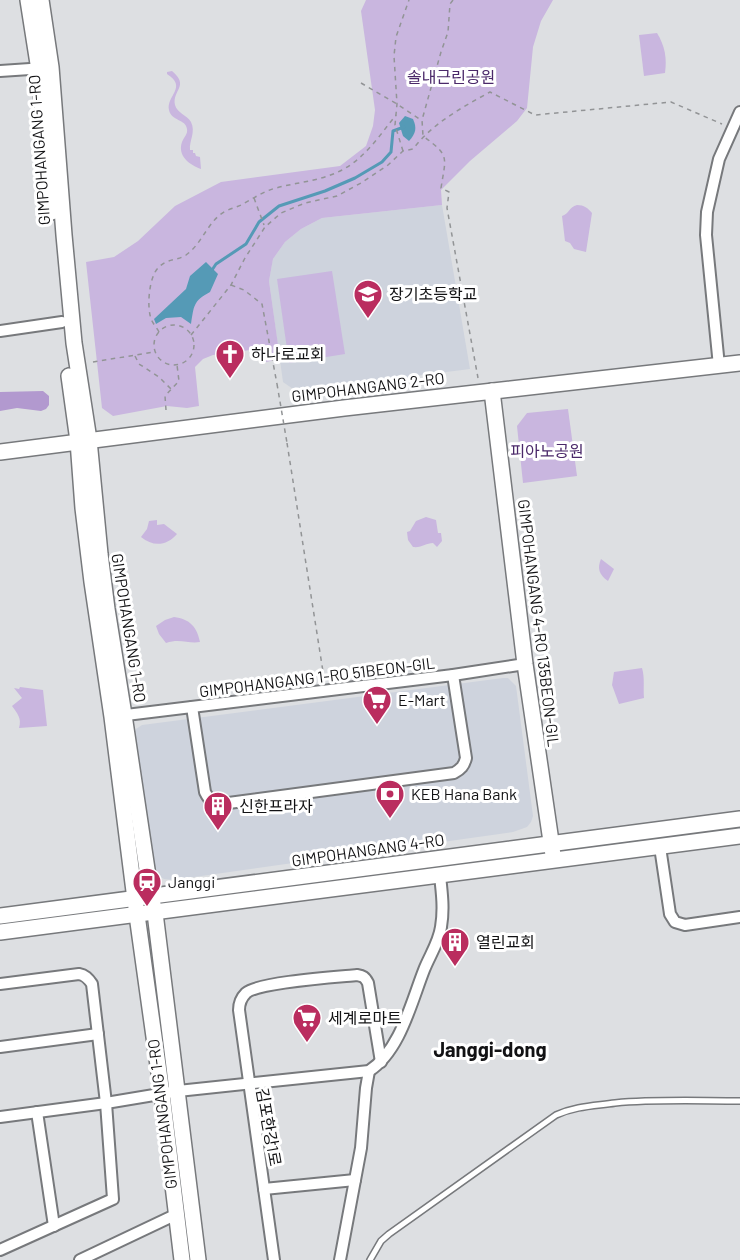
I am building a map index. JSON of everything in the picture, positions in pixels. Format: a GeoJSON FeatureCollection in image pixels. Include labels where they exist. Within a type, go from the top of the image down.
{"type":"FeatureCollection","features":[{"type":"Feature","properties":{"kind":"street","name":"GIMPOHANGANG 1-RO"},"geometry":{"type":"LineString","coordinates":[[28,0],[45,68],[83,441],[85,529],[155,913],[198,1260]]}},
{"type":"Feature","properties":{"kind":"street","name":"GIMPOHANGANG 1-RO"},"geometry":{"type":"LineString","coordinates":[[41,0],[62,322],[83,441]]}},
{"type":"Feature","properties":{"kind":"street"},"geometry":{"type":"LineString","coordinates":[[0,71],[45,68]]}},
{"type":"Feature","properties":{"kind":"street"},"geometry":{"type":"LineString","coordinates":[[718,366],[706,223],[719,159],[740,112]]}},
{"type":"Feature","properties":{"kind":"street"},"geometry":{"type":"LineString","coordinates":[[0,331],[62,322]]}},
{"type":"Feature","properties":{"kind":"street","name":"GIMPOHANGANG 2-RO"},"geometry":{"type":"LineString","coordinates":[[0,452],[344,408],[740,363]]}},
{"type":"Feature","properties":{"kind":"street","name":"GIMPOHANGANG 4-RO 135BEON-GIL"},"geometry":{"type":"LineString","coordinates":[[492,391],[525,664],[553,852]]}},
{"type":"Feature","properties":{"kind":"street","name":"GIMPOHANGANG 1-RO 51BEON-GIL"},"geometry":{"type":"LineString","coordinates":[[118,716],[525,664]]}},
{"type":"Feature","properties":{"kind":"street"},"geometry":{"type":"LineString","coordinates":[[192,707],[205,792],[214,803],[221,804],[454,773],[460,770],[466,758],[453,675]]}},
{"type":"Feature","properties":{"kind":"street","name":"GIMPOHANGANG 1-RO"},"geometry":{"type":"LineString","coordinates":[[118,716],[135,898],[182,1260]]}},
{"type":"Feature","properties":{"kind":"street","name":"GIMPOHANGANG 4-RO"},"geometry":{"type":"LineString","coordinates":[[0,932],[440,876],[553,852],[740,819]]}},
{"type":"Feature","properties":{"kind":"street","name":"GIMPOHANGANG 4-RO"},"geometry":{"type":"LineString","coordinates":[[0,916],[426,860],[660,847],[740,836]]}},
{"type":"Feature","properties":{"kind":"street"},"geometry":{"type":"LineString","coordinates":[[660,847],[670,914],[675,922],[685,925],[740,917]]}},
{"type":"Feature","properties":{"kind":"street"},"geometry":{"type":"LineString","coordinates":[[381,1062],[369,988],[366,978],[362,976],[296,981],[253,989],[241,1000],[239,1010],[249,1084],[369,1071],[381,1062],[401,1028],[440,936],[443,915],[440,876]]}},
{"type":"Feature","properties":{"kind":"street"},"geometry":{"type":"LineString","coordinates":[[0,984],[79,974],[89,978],[92,984],[106,1103],[113,1199],[0,1250]]}},
{"type":"Feature","properties":{"kind":"street"},"geometry":{"type":"LineString","coordinates":[[0,1047],[98,1034]]}},
{"type":"Feature","properties":{"kind":"street"},"geometry":{"type":"LineString","coordinates":[[340,1260],[361,1148],[369,1071]]}},
{"type":"Feature","properties":{"kind":"street","name":"김포한강1로"},"geometry":{"type":"LineString","coordinates":[[0,1116],[106,1103],[178,1091],[249,1084],[274,1260]]}},
{"type":"Feature","properties":{"kind":"street"},"geometry":{"type":"LineString","coordinates":[[38,1112],[54,1226]]}},
{"type":"Feature","properties":{"kind":"street"},"geometry":{"type":"LineString","coordinates":[[264,1189],[356,1180]]}},
{"type":"Feature","properties":{"kind":"street"},"geometry":{"type":"LineString","coordinates":[[80,1260],[100,1256],[156,1223],[177,1214]]}},
{"type":"Feature","properties":{"kind":"lane"},"geometry":{"type":"LineString","coordinates":[[370,1260],[381,1241],[389,1234],[556,1115],[565,1111],[586,1106],[632,1101],[740,1101]]}},
{"type":"Feature","properties":{"kind":"path"},"geometry":{"type":"LineString","coordinates":[[403,151],[395,124],[397,104],[394,56],[396,37],[408,0]]}},
{"type":"Feature","properties":{"kind":"path"},"geometry":{"type":"LineString","coordinates":[[453,0],[450,4],[448,32],[422,120],[423,136],[440,149],[446,159],[441,188],[449,192],[447,208],[478,378]]}},
{"type":"Feature","properties":{"kind":"path"},"geometry":{"type":"LineString","coordinates":[[361,84],[422,120]]}},
{"type":"Feature","properties":{"kind":"path"},"geometry":{"type":"LineString","coordinates":[[191,335],[231,285],[265,226],[282,213],[297,206],[337,196],[361,183],[388,165],[403,151],[412,149],[423,136],[456,110],[490,92],[535,115],[672,102],[726,126]]}},
{"type":"Feature","properties":{"kind":"path"},"geometry":{"type":"LineString","coordinates":[[159,332],[151,319],[148,302],[157,269],[168,260],[185,256],[200,241],[214,220],[225,212],[242,206],[273,188],[316,180],[342,170],[370,149],[396,115]]}},
{"type":"Feature","properties":{"kind":"path"},"geometry":{"type":"LineString","coordinates":[[254,198],[265,226]]}},
{"type":"Feature","properties":{"kind":"path"},"geometry":{"type":"LineString","coordinates":[[231,285],[244,290],[262,304],[287,443],[324,678]]}},
{"type":"Feature","properties":{"kind":"path"},"geometry":{"type":"LineString","coordinates":[[168,326],[181,327],[191,335],[194,341],[192,354],[183,363],[177,365],[165,363],[155,352],[154,341],[159,332],[168,326]]}},
{"type":"Feature","properties":{"kind":"path"},"geometry":{"type":"LineString","coordinates":[[93,362],[155,352]]}},
{"type":"Feature","properties":{"kind":"path"},"geometry":{"type":"LineString","coordinates":[[135,355],[139,364],[159,377],[171,389]]}},
{"type":"Feature","properties":{"kind":"path"},"geometry":{"type":"LineString","coordinates":[[166,410],[165,396],[179,381],[177,365]]}},
{"type":"Feature","properties":{"kind":"shaded area","name":"장기초등학교"},"geometry":{"type":"Polygon","coordinates":[[[442,205],[470,369],[296,391],[283,382],[269,281],[273,259],[285,242],[301,229],[322,218],[442,205]]]}},
{"type":"Feature","properties":{"kind":"shaded area"},"geometry":{"type":"Polygon","coordinates":[[[43,391],[49,396],[49,405],[46,409],[41,411],[17,408],[0,411],[0,392],[43,391]]]}},
{"type":"Feature","properties":{"kind":"shaded area"},"geometry":{"type":"Polygon","coordinates":[[[508,678],[516,686],[533,816],[527,827],[513,832],[173,880],[164,879],[156,871],[134,735],[136,729],[142,725],[508,678]]]}},
{"type":"Feature","properties":{"kind":"green space","name":"솔내근린공원"},"geometry":{"type":"Polygon","coordinates":[[[366,0],[553,0],[541,21],[533,47],[527,108],[517,121],[470,161],[441,190],[442,205],[322,218],[301,229],[285,242],[273,259],[269,281],[280,359],[261,363],[257,354],[250,350],[213,355],[203,359],[195,367],[199,406],[187,408],[167,406],[113,416],[102,408],[86,262],[114,257],[138,241],[175,206],[221,182],[340,166],[366,146],[373,126],[375,110],[361,11],[366,0]]]}},
{"type":"Feature","properties":{"kind":"green space"},"geometry":{"type":"Polygon","coordinates":[[[657,33],[665,52],[665,73],[644,76],[639,35],[657,33]]]}},
{"type":"Feature","properties":{"kind":"green space"},"geometry":{"type":"Polygon","coordinates":[[[172,71],[180,81],[175,105],[191,122],[193,129],[190,150],[200,157],[201,169],[189,162],[181,152],[187,129],[184,123],[170,114],[169,105],[176,83],[167,72],[172,71]]]}},
{"type":"Feature","properties":{"kind":"green space"},"geometry":{"type":"Polygon","coordinates":[[[577,205],[586,207],[592,213],[586,252],[574,249],[570,243],[565,241],[562,216],[577,205]]]}},
{"type":"Feature","properties":{"kind":"green space"},"geometry":{"type":"Polygon","coordinates":[[[332,271],[345,354],[289,363],[277,279],[332,271]]]}},
{"type":"Feature","properties":{"kind":"green space","name":"피아노공원"},"geometry":{"type":"Polygon","coordinates":[[[568,409],[577,476],[523,483],[517,426],[527,413],[568,409]]]}},
{"type":"Feature","properties":{"kind":"green space"},"geometry":{"type":"Polygon","coordinates":[[[426,517],[436,520],[442,541],[437,547],[433,543],[413,547],[408,540],[407,532],[416,521],[426,517]]]}},
{"type":"Feature","properties":{"kind":"green space"},"geometry":{"type":"Polygon","coordinates":[[[157,520],[157,525],[164,524],[177,534],[169,541],[160,544],[141,537],[149,521],[157,520]]]}},
{"type":"Feature","properties":{"kind":"green space"},"geometry":{"type":"Polygon","coordinates":[[[601,559],[614,569],[608,581],[600,571],[601,559]]]}},
{"type":"Feature","properties":{"kind":"green space"},"geometry":{"type":"Polygon","coordinates":[[[174,617],[192,625],[200,642],[166,643],[156,626],[174,617]]]}},
{"type":"Feature","properties":{"kind":"green space"},"geometry":{"type":"Polygon","coordinates":[[[642,668],[644,698],[619,704],[612,685],[614,672],[642,668]]]}},
{"type":"Feature","properties":{"kind":"green space"},"geometry":{"type":"Polygon","coordinates":[[[20,687],[43,690],[47,726],[19,728],[19,718],[12,706],[22,698],[14,688],[19,689],[20,687]]]}},
{"type":"Feature","properties":{"kind":"water"},"geometry":{"type":"Polygon","coordinates":[[[405,116],[413,119],[415,125],[414,133],[409,141],[403,136],[399,123],[405,116]]]}},
{"type":"Feature","properties":{"kind":"water"},"geometry":{"type":"Polygon","coordinates":[[[206,262],[218,274],[210,292],[200,298],[195,305],[191,324],[181,317],[166,318],[156,324],[154,319],[186,289],[190,276],[206,262]]]}},
{"type":"Feature","properties":{"kind":"waterway"},"geometry":{"type":"LineString","coordinates":[[212,270],[216,264],[246,244],[259,222],[279,206],[325,191],[355,178],[382,162],[391,152],[393,131],[404,127]]}},
{"type":"Feature","properties":{"kind":"place","name":"장기초등학교"},"geometry":{"type":"Point","coordinates":[368,320]}},
{"type":"Feature","properties":{"kind":"place","name":"하나로교회"},"geometry":{"type":"Point","coordinates":[230,380]}},
{"type":"Feature","properties":{"kind":"place","name":"E-Mart"},"geometry":{"type":"Point","coordinates":[377,726]}},
{"type":"Feature","properties":{"kind":"place","name":"KEB Hana Bank"},"geometry":{"type":"Point","coordinates":[390,820]}},
{"type":"Feature","properties":{"kind":"place","name":"신한프라자"},"geometry":{"type":"Point","coordinates":[218,832]}},
{"type":"Feature","properties":{"kind":"place","name":"Janggi"},"geometry":{"type":"Point","coordinates":[147,908]}},
{"type":"Feature","properties":{"kind":"place","name":"열린교회"},"geometry":{"type":"Point","coordinates":[455,968]}},
{"type":"Feature","properties":{"kind":"place","name":"세계로마트"},"geometry":{"type":"Point","coordinates":[307,1044]}},
{"type":"Feature","properties":{"kind":"district","name":"Janggi-dong"},"geometry":{"type":"Point","coordinates":[490,1050]}}]}
